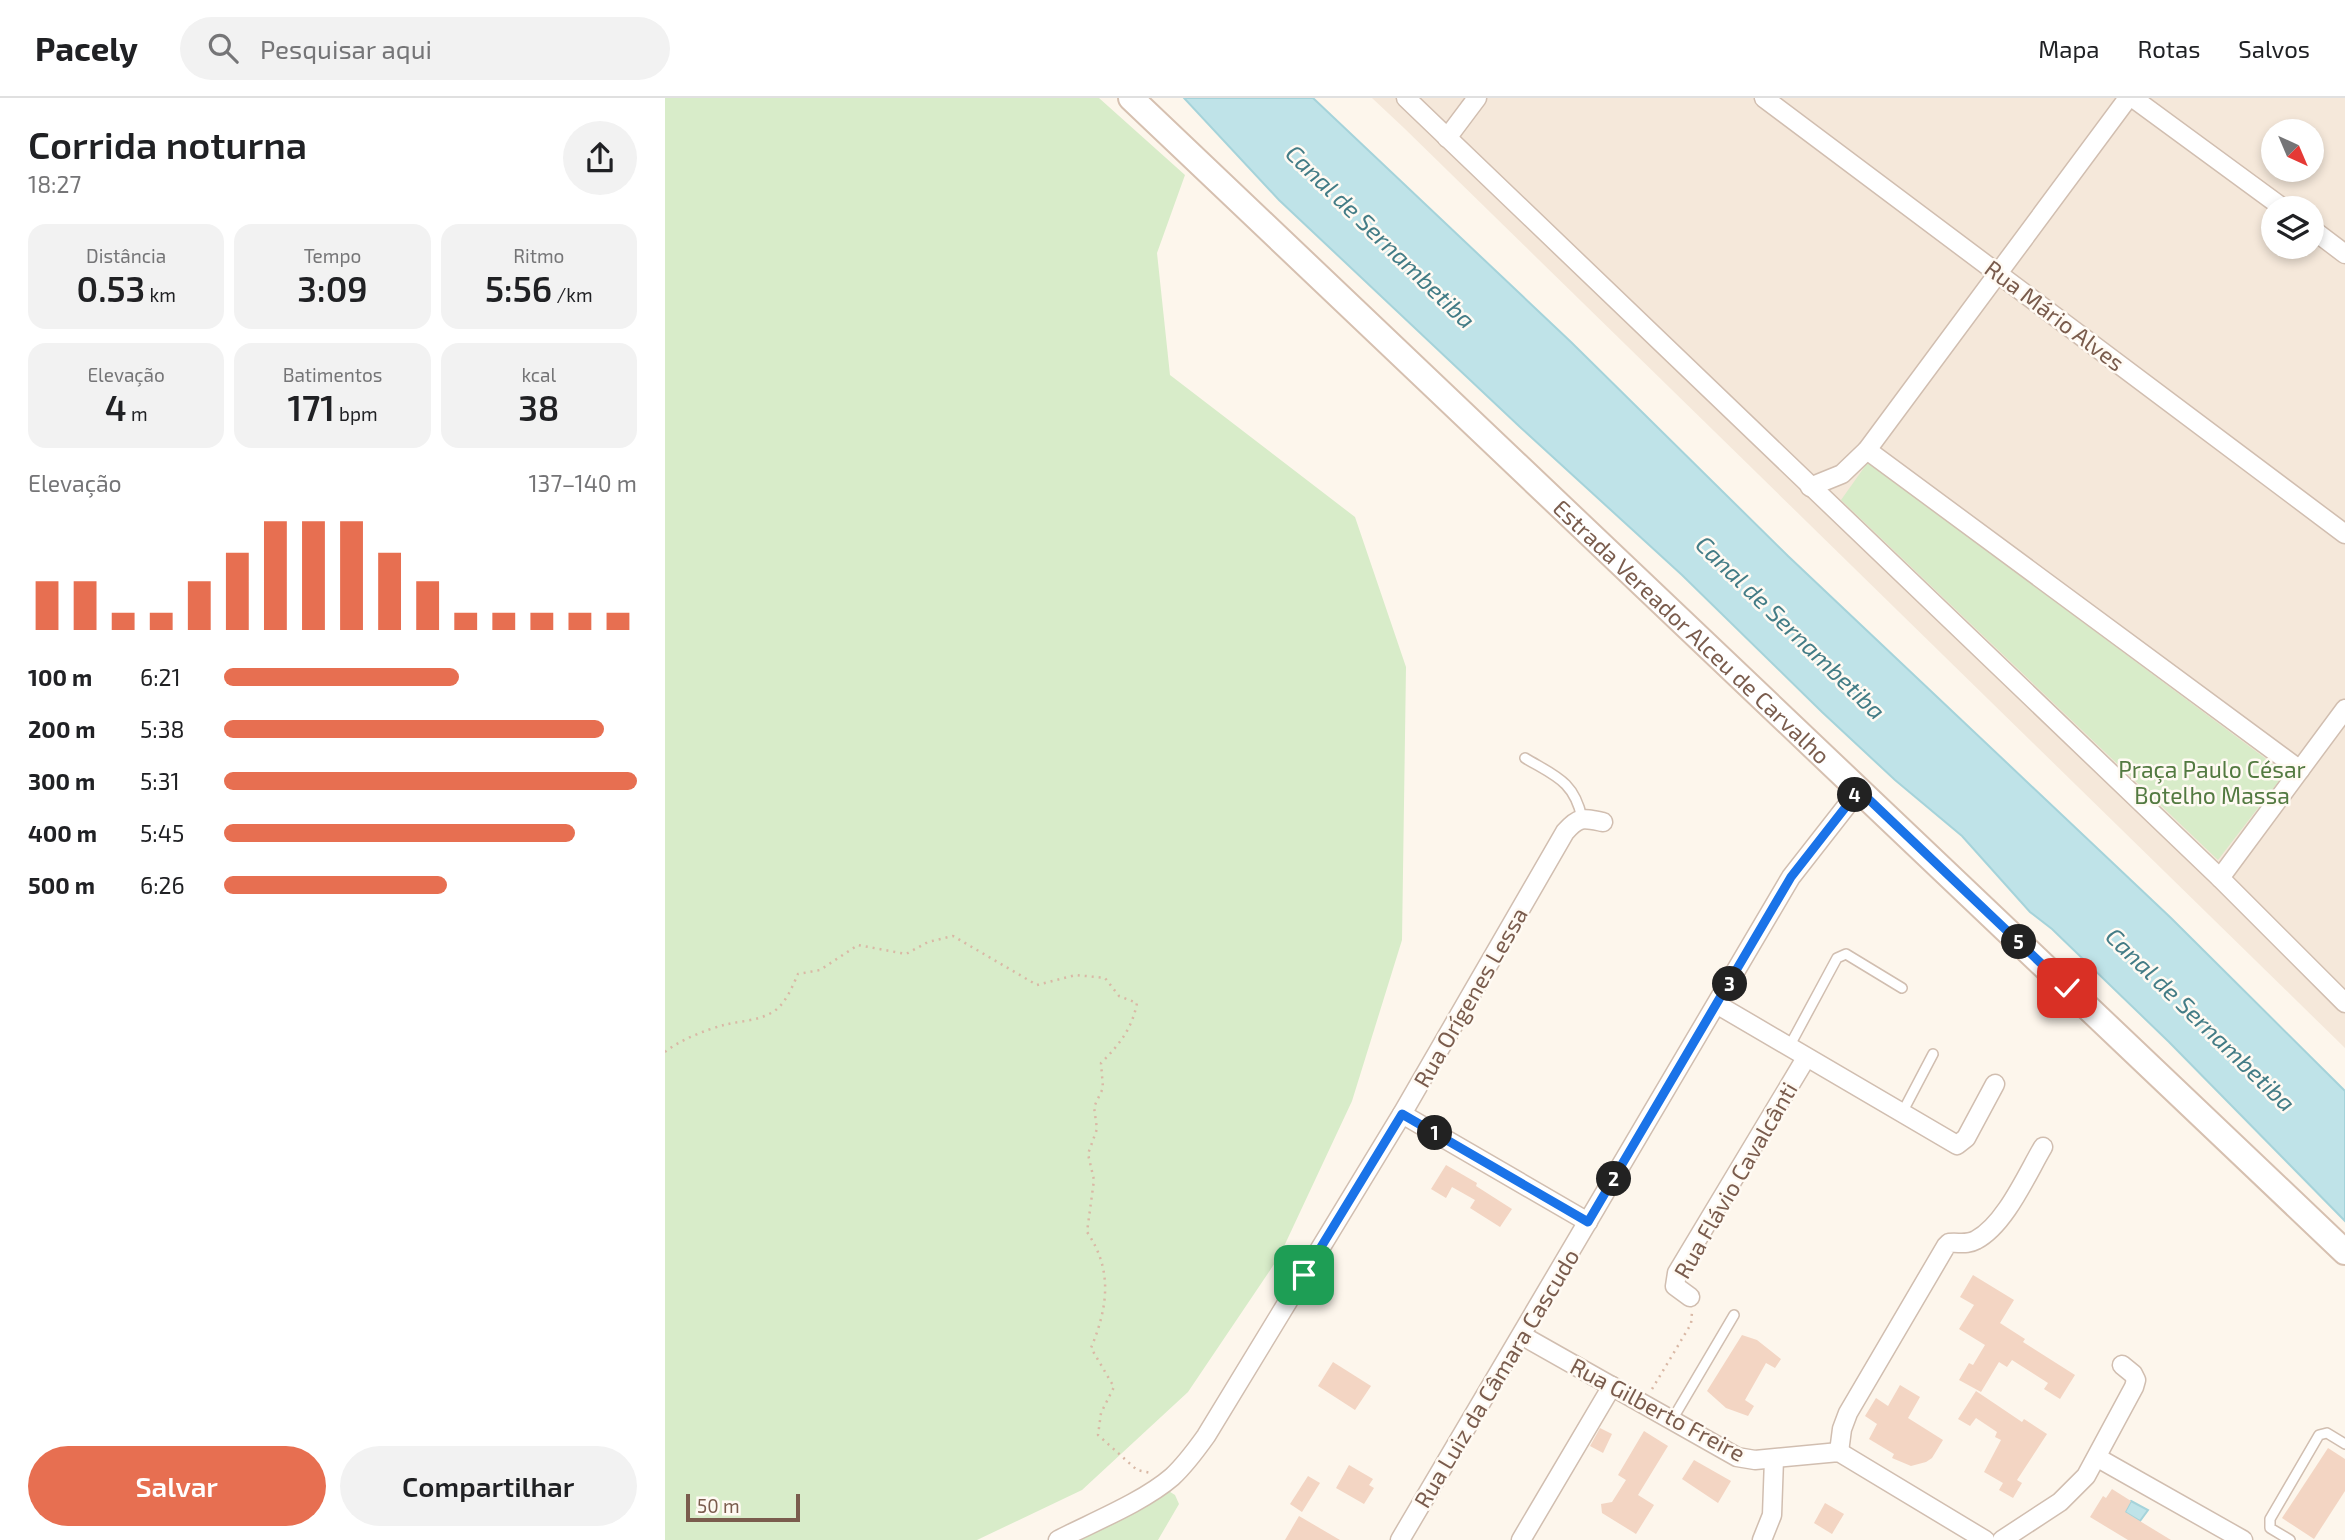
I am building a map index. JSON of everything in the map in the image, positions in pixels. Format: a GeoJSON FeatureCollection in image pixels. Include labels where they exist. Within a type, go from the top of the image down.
{"type":"FeatureCollection","features":[{"type":"Feature","properties":{"kind":"street","name":"Estrada Vereador Alceu de Carvalho"},"geometry":{"type":"LineString","coordinates":[[1131,98],[2345,1252]]}},
{"type":"Feature","properties":{"kind":"street"},"geometry":{"type":"LineString","coordinates":[[1405,98],[2220,878],[2345,1003]]}},
{"type":"Feature","properties":{"kind":"street"},"geometry":{"type":"LineString","coordinates":[[1447,138],[1478,98]]}},
{"type":"Feature","properties":{"kind":"street","name":"Rua Mário Alves"},"geometry":{"type":"LineString","coordinates":[[1764,98],[2345,534]]}},
{"type":"Feature","properties":{"kind":"street"},"geometry":{"type":"LineString","coordinates":[[1811,487],[1842,474],[1867,450],[2127,98]]}},
{"type":"Feature","properties":{"kind":"street"},"geometry":{"type":"LineString","coordinates":[[2133,98],[2267,196]]}},
{"type":"Feature","properties":{"kind":"street"},"geometry":{"type":"LineString","coordinates":[[2324,238],[2345,254]]}},
{"type":"Feature","properties":{"kind":"street"},"geometry":{"type":"LineString","coordinates":[[1867,450],[2300,770]]}},
{"type":"Feature","properties":{"kind":"street"},"geometry":{"type":"LineString","coordinates":[[2220,878],[2345,709]]}},
{"type":"Feature","properties":{"kind":"street","name":"Rua Luiz da Câmara Cascudo"},"geometry":{"type":"LineString","coordinates":[[1401,1540],[1791,877],[1859,790]]}},
{"type":"Feature","properties":{"kind":"street"},"geometry":{"type":"LineString","coordinates":[[1582,818],[1603,822]]}},
{"type":"Feature","properties":{"kind":"street","name":"Rua Orígenes Lessa"},"geometry":{"type":"LineString","coordinates":[[1058,1540],[1147,1494],[1171,1478],[1191,1457],[1402,1114],[1565,832],[1582,818]]}},
{"type":"Feature","properties":{"kind":"street"},"geometry":{"type":"LineString","coordinates":[[1718,1005],[1957,1145],[1966,1138],[1995,1084]]}},
{"type":"Feature","properties":{"kind":"street","name":"Rua Flávio Cavalcânti"},"geometry":{"type":"LineString","coordinates":[[1690,1297],[1675,1286],[1677,1273],[1806,1058]]}},
{"type":"Feature","properties":{"kind":"street"},"geometry":{"type":"LineString","coordinates":[[1402,1114],[1588,1222]]}},
{"type":"Feature","properties":{"kind":"street"},"geometry":{"type":"LineString","coordinates":[[1985,1540],[1839,1452],[1842,1429],[1847,1413],[1946,1246],[1949,1243],[1964,1244],[1976,1240],[1991,1228],[2009,1205],[2043,1147]]}},
{"type":"Feature","properties":{"kind":"street","name":"Rua Gilberto Freire"},"geometry":{"type":"LineString","coordinates":[[1523,1336],[1737,1457],[1774,1460],[1839,1452]]}},
{"type":"Feature","properties":{"kind":"street"},"geometry":{"type":"LineString","coordinates":[[2002,1540],[2067,1496],[2086,1476],[2098,1458],[2136,1380],[2122,1364]]}},
{"type":"Feature","properties":{"kind":"street"},"geometry":{"type":"LineString","coordinates":[[1521,1540],[1612,1386]]}},
{"type":"Feature","properties":{"kind":"street"},"geometry":{"type":"LineString","coordinates":[[2098,1458],[2243,1540]]}},
{"type":"Feature","properties":{"kind":"street"},"geometry":{"type":"LineString","coordinates":[[1762,1540],[1769,1529],[1772,1515],[1774,1460]]}},
{"type":"Feature","properties":{"kind":"lane"},"geometry":{"type":"LineString","coordinates":[[1525,758],[1570,787],[1580,807],[1582,818]]}},
{"type":"Feature","properties":{"kind":"lane"},"geometry":{"type":"LineString","coordinates":[[1789,1047],[1837,958],[1842,954],[1902,988]]}},
{"type":"Feature","properties":{"kind":"lane"},"geometry":{"type":"LineString","coordinates":[[1902,1113],[1933,1054]]}},
{"type":"Feature","properties":{"kind":"lane"},"geometry":{"type":"LineString","coordinates":[[1672,1420],[1734,1315]]}},
{"type":"Feature","properties":{"kind":"lane"},"geometry":{"type":"LineString","coordinates":[[2290,1540],[2270,1528],[2270,1519],[2319,1435],[2327,1433],[2345,1444]]}},
{"type":"Feature","properties":{"kind":"path"},"geometry":{"type":"LineString","coordinates":[[665,1052],[672,1046],[723,1025],[773,1013],[789,995],[798,974],[820,970],[858,945],[906,954],[928,942],[953,936],[1037,985],[1076,975],[1105,978],[1119,996],[1137,1003],[1133,1023],[1118,1046],[1101,1063],[1103,1088],[1094,1107],[1097,1129],[1088,1154],[1094,1180],[1087,1232],[1098,1249],[1106,1278],[1100,1324],[1091,1348],[1114,1387],[1101,1413],[1098,1435],[1137,1470],[1171,1478]]}},
{"type":"Feature","properties":{"kind":"path"},"geometry":{"type":"LineString","coordinates":[[1643,1404],[1691,1324],[1690,1297]]}},
{"type":"Feature","properties":{"kind":"shaded area"},"geometry":{"type":"Polygon","coordinates":[[[1372,98],[2345,98],[2345,1048],[1404,128],[1372,98]]]}},
{"type":"Feature","properties":{"kind":"green space"},"geometry":{"type":"Polygon","coordinates":[[[665,98],[1099,98],[1185,175],[1157,253],[1170,375],[1355,517],[1406,667],[1402,940],[1352,1101],[1279,1257],[1188,1392],[1082,1490],[977,1540],[665,1540],[665,98]]]}},
{"type":"Feature","properties":{"kind":"green space","name":"Praça Paulo César Botelho Massa"},"geometry":{"type":"Polygon","coordinates":[[[1868,462],[2285,773],[2218,860],[1841,500],[1868,462]]]}},
{"type":"Feature","properties":{"kind":"green space"},"geometry":{"type":"Polygon","coordinates":[[[1167,1490],[1175,1495],[1179,1504],[1158,1540],[1078,1540],[1133,1514],[1167,1490]]]}},
{"type":"Feature","properties":{"kind":"water","name":"Canal de Sernambetiba"},"geometry":{"type":"Polygon","coordinates":[[[1184,98],[1313,98],[1571,342],[1788,556],[2171,918],[2345,1091],[2345,1221],[2169,1042],[2052,929],[2030,912],[1962,836],[1895,780],[1682,575],[1279,200],[1184,98]]]}},
{"type":"Feature","properties":{"kind":"water"},"geometry":{"type":"Polygon","coordinates":[[[2131,1501],[2148,1510],[2140,1521],[2125,1512],[2131,1501]]]}},
{"type":"Feature","properties":{"kind":"building"},"geometry":{"type":"Polygon","coordinates":[[[1446,1165],[1477,1183],[1476,1186],[1512,1209],[1500,1227],[1470,1208],[1475,1200],[1452,1187],[1446,1198],[1431,1189],[1446,1165]]]}},
{"type":"Feature","properties":{"kind":"building"},"geometry":{"type":"Polygon","coordinates":[[[1973,1275],[2014,1300],[2000,1323],[2025,1339],[2023,1342],[2075,1375],[2060,1399],[2044,1389],[2048,1383],[2012,1360],[2007,1367],[1999,1362],[1981,1392],[1959,1380],[1969,1363],[1973,1365],[1985,1345],[1959,1329],[1974,1305],[1960,1297],[1973,1275]]]}},
{"type":"Feature","properties":{"kind":"building"},"geometry":{"type":"Polygon","coordinates":[[[1742,1335],[1757,1340],[1781,1359],[1775,1368],[1766,1363],[1745,1400],[1754,1406],[1748,1416],[1726,1408],[1707,1391],[1742,1335]]]}},
{"type":"Feature","properties":{"kind":"building"},"geometry":{"type":"Polygon","coordinates":[[[1333,1362],[1371,1386],[1355,1410],[1318,1386],[1333,1362]]]}},
{"type":"Feature","properties":{"kind":"building"},"geometry":{"type":"Polygon","coordinates":[[[1900,1385],[1920,1397],[1908,1418],[1943,1440],[1932,1458],[1911,1466],[1892,1458],[1894,1454],[1869,1439],[1877,1424],[1865,1416],[1876,1398],[1888,1406],[1900,1385]]]}},
{"type":"Feature","properties":{"kind":"building"},"geometry":{"type":"Polygon","coordinates":[[[1976,1391],[2022,1422],[2024,1419],[2047,1434],[2017,1480],[2022,1483],[2013,1498],[1999,1490],[2003,1483],[1984,1472],[2001,1440],[1995,1437],[1997,1432],[1976,1418],[1970,1426],[1958,1419],[1976,1391]]]}},
{"type":"Feature","properties":{"kind":"building"},"geometry":{"type":"Polygon","coordinates":[[[1600,1428],[1612,1434],[1603,1453],[1590,1446],[1600,1428]]]}},
{"type":"Feature","properties":{"kind":"building"},"geometry":{"type":"Polygon","coordinates":[[[1644,1431],[1668,1446],[1638,1495],[1654,1505],[1636,1534],[1602,1513],[1601,1504],[1612,1502],[1626,1480],[1618,1475],[1644,1431]]]}},
{"type":"Feature","properties":{"kind":"building"},"geometry":{"type":"Polygon","coordinates":[[[2328,1448],[2345,1459],[2345,1491],[2314,1539],[2282,1518],[2328,1448]]]}},
{"type":"Feature","properties":{"kind":"building"},"geometry":{"type":"Polygon","coordinates":[[[1694,1460],[1731,1481],[1718,1503],[1682,1479],[1694,1460]]]}},
{"type":"Feature","properties":{"kind":"building"},"geometry":{"type":"Polygon","coordinates":[[[1349,1465],[1373,1479],[1369,1485],[1374,1488],[1364,1504],[1336,1488],[1349,1465]]]}},
{"type":"Feature","properties":{"kind":"building"},"geometry":{"type":"Polygon","coordinates":[[[1308,1476],[1320,1483],[1302,1512],[1290,1504],[1308,1476]]]}},
{"type":"Feature","properties":{"kind":"building"},"geometry":{"type":"Polygon","coordinates":[[[2112,1489],[2131,1501],[2125,1512],[2171,1540],[2128,1540],[2090,1517],[2103,1496],[2106,1498],[2112,1489]]]}},
{"type":"Feature","properties":{"kind":"building"},"geometry":{"type":"Polygon","coordinates":[[[1825,1503],[1844,1514],[1832,1534],[1814,1523],[1825,1503]]]}},
{"type":"Feature","properties":{"kind":"building"},"geometry":{"type":"Polygon","coordinates":[[[1299,1516],[1340,1540],[1285,1540],[1299,1516]]]}},
{"type":"Feature","properties":{"kind":"route"},"geometry":{"type":"LineString","coordinates":[[1304,1275],[1402,1114],[1588,1222],[1791,877],[1859,790],[2067,988]]}}]}
